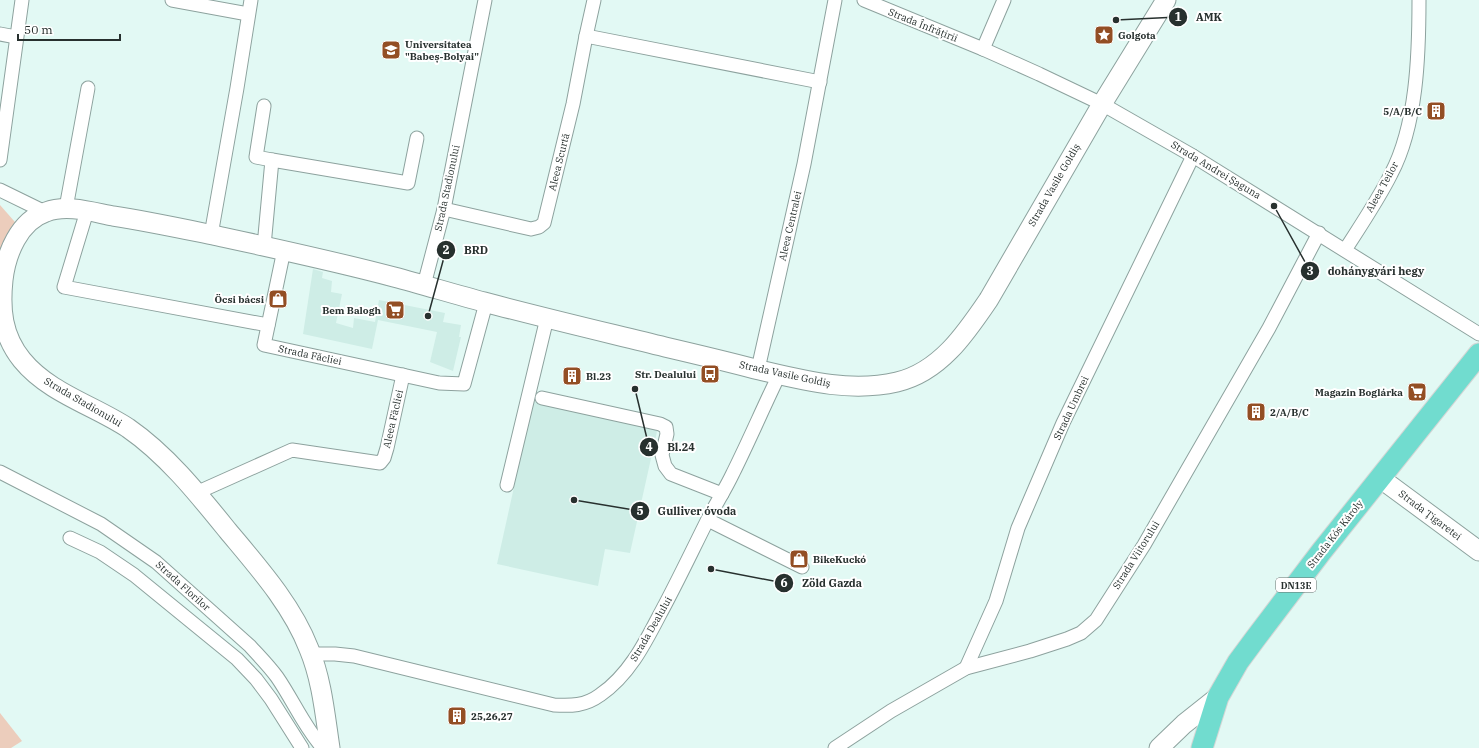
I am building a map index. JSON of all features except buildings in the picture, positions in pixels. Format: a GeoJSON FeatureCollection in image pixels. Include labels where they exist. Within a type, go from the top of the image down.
{"type":"FeatureCollection","features":[{"type":"Feature","properties":{"kind":"main road","name":"Strada Kós Károly"},"geometry":{"type":"LineString","coordinates":[[1202,748],[1218,697],[1238,662],[1272,614],[1479,354]]}},
{"type":"Feature","properties":{"kind":"street"},"geometry":{"type":"LineString","coordinates":[[0,160],[22,0]]}},
{"type":"Feature","properties":{"kind":"street"},"geometry":{"type":"LineString","coordinates":[[172,0],[248,14]]}},
{"type":"Feature","properties":{"kind":"street"},"geometry":{"type":"LineString","coordinates":[[211,235],[251,0]]}},
{"type":"Feature","properties":{"kind":"street","name":"Strada Stadionului"},"geometry":{"type":"LineString","coordinates":[[330,748],[321,692],[312,654],[305,637],[292,615],[269,582],[196,493],[157,451],[112,419],[49,383],[35,373],[22,360],[14,348],[4,326],[1,307],[3,275],[8,254],[22,230],[32,220],[45,212],[66,208],[157,223],[284,250],[424,285],[444,209],[485,0]]}},
{"type":"Feature","properties":{"kind":"street","name":"Aleea Scurtă"},"geometry":{"type":"LineString","coordinates":[[444,209],[532,229],[539,227],[544,223],[573,104],[594,0]]}},
{"type":"Feature","properties":{"kind":"street","name":"Aleea Centralei"},"geometry":{"type":"LineString","coordinates":[[758,369],[804,164],[835,0]]}},
{"type":"Feature","properties":{"kind":"street","name":"Strada Înfrățirii"},"geometry":{"type":"LineString","coordinates":[[864,0],[983,49]]}},
{"type":"Feature","properties":{"kind":"street"},"geometry":{"type":"LineString","coordinates":[[983,49],[1004,0]]}},
{"type":"Feature","properties":{"kind":"street","name":"Strada Vasile Goldiș"},"geometry":{"type":"LineString","coordinates":[[424,285],[486,303],[780,375],[855,387],[870,386],[902,380],[917,374],[939,360],[954,346],[969,328],[989,299],[1102,104],[1166,0]]}},
{"type":"Feature","properties":{"kind":"street","name":"Aleea Teilor"},"geometry":{"type":"LineString","coordinates":[[1345,250],[1391,174],[1404,140],[1411,111],[1416,74],[1419,0]]}},
{"type":"Feature","properties":{"kind":"street"},"geometry":{"type":"LineString","coordinates":[[0,34],[16,37]]}},
{"type":"Feature","properties":{"kind":"street"},"geometry":{"type":"LineString","coordinates":[[586,36],[820,82]]}},
{"type":"Feature","properties":{"kind":"street","name":"Strada Andrei Șaguna"},"geometry":{"type":"LineString","coordinates":[[983,49],[1102,104],[1193,156],[1319,233],[1479,334]]}},
{"type":"Feature","properties":{"kind":"street"},"geometry":{"type":"LineString","coordinates":[[66,208],[88,88]]}},
{"type":"Feature","properties":{"kind":"street"},"geometry":{"type":"LineString","coordinates":[[264,106],[256,157],[408,183],[417,138]]}},
{"type":"Feature","properties":{"kind":"street","name":"Strada Umbrei"},"geometry":{"type":"LineString","coordinates":[[966,668],[996,601],[1018,528],[1063,423],[1193,156]]}},
{"type":"Feature","properties":{"kind":"street"},"geometry":{"type":"LineString","coordinates":[[264,246],[272,160]]}},
{"type":"Feature","properties":{"kind":"street"},"geometry":{"type":"LineString","coordinates":[[0,190],[45,212]]}},
{"type":"Feature","properties":{"kind":"street"},"geometry":{"type":"LineString","coordinates":[[87,211],[64,287],[268,325]]}},
{"type":"Feature","properties":{"kind":"street","name":"Strada Viitorului"},"geometry":{"type":"LineString","coordinates":[[835,748],[874,722],[966,668],[1057,643],[1081,633],[1096,620],[1144,545],[1269,328],[1319,233]]}},
{"type":"Feature","properties":{"kind":"street","name":"Strada Făcliei"},"geometry":{"type":"LineString","coordinates":[[284,250],[264,345],[403,375]]}},
{"type":"Feature","properties":{"kind":"street"},"geometry":{"type":"LineString","coordinates":[[403,375],[439,383],[464,384],[486,303]]}},
{"type":"Feature","properties":{"kind":"street"},"geometry":{"type":"LineString","coordinates":[[507,485],[547,318]]}},
{"type":"Feature","properties":{"kind":"street","name":"Aleea Făcliei"},"geometry":{"type":"LineString","coordinates":[[196,493],[292,450],[380,463],[384,458],[387,448],[403,375]]}},
{"type":"Feature","properties":{"kind":"street","name":"Strada Dealului"},"geometry":{"type":"LineString","coordinates":[[312,654],[354,656],[554,705],[571,706],[585,704],[600,696],[613,685],[630,666],[641,650],[722,494],[780,375]]}},
{"type":"Feature","properties":{"kind":"street"},"geometry":{"type":"LineString","coordinates":[[542,398],[660,424],[666,428],[667,434],[662,455],[665,466],[672,474],[722,494]]}},
{"type":"Feature","properties":{"kind":"street","name":"Strada Florilor"},"geometry":{"type":"LineString","coordinates":[[0,472],[101,524],[156,562],[262,659],[277,677],[307,728],[323,748]]}},
{"type":"Feature","properties":{"kind":"street","name":"Strada Țigaretei"},"geometry":{"type":"LineString","coordinates":[[1380,478],[1479,551]]}},
{"type":"Feature","properties":{"kind":"street"},"geometry":{"type":"LineString","coordinates":[[708,520],[802,567]]}},
{"type":"Feature","properties":{"kind":"street","name":"Strada Florilor"},"geometry":{"type":"LineString","coordinates":[[70,538],[100,552],[134,575],[237,659],[256,679],[302,748]]}},
{"type":"Feature","properties":{"kind":"street"},"geometry":{"type":"LineString","coordinates":[[1158,748],[1184,724],[1218,697]]}},
{"type":"Feature","properties":{"kind":"shaded area"},"geometry":{"type":"Polygon","coordinates":[[[0,205],[22,230],[0,307],[0,205]]]}},
{"type":"Feature","properties":{"kind":"shaded area"},"geometry":{"type":"Polygon","coordinates":[[[313,269],[323,272],[322,278],[332,281],[331,292],[342,294],[336,323],[353,328],[354,318],[375,322],[379,300],[445,313],[443,322],[461,325],[459,337],[461,337],[453,371],[430,362],[437,332],[378,320],[372,349],[303,334],[313,269]]]}},
{"type":"Feature","properties":{"kind":"shaded area"},"geometry":{"type":"Polygon","coordinates":[[[533,401],[658,427],[630,553],[605,549],[598,586],[497,564],[533,401]]]}},
{"type":"Feature","properties":{"kind":"shaded area"},"geometry":{"type":"Polygon","coordinates":[[[0,713],[22,741],[11,748],[0,748],[0,713]]]}},
{"type":"Feature","properties":{"kind":"place","name":"AMK"},"geometry":{"type":"Point","coordinates":[1116,20]}},
{"type":"Feature","properties":{"kind":"place","name":"Golgota"},"geometry":{"type":"Point","coordinates":[1104,35]}},
{"type":"Feature","properties":{"kind":"place","name":"Universitatea \"Babeș-Bolyai\""},"geometry":{"type":"Point","coordinates":[391,50]}},
{"type":"Feature","properties":{"kind":"place","name":"5/A/B/C"},"geometry":{"type":"Point","coordinates":[1436,111]}},
{"type":"Feature","properties":{"kind":"place","name":"dohánygyári hegy"},"geometry":{"type":"Point","coordinates":[1274,206]}},
{"type":"Feature","properties":{"kind":"place","name":"Öcsi bácsi"},"geometry":{"type":"Point","coordinates":[278,299]}},
{"type":"Feature","properties":{"kind":"place","name":"Bem Balogh"},"geometry":{"type":"Point","coordinates":[395,310]}},
{"type":"Feature","properties":{"kind":"place","name":"BRD"},"geometry":{"type":"Point","coordinates":[428,316]}},
{"type":"Feature","properties":{"kind":"place","name":"Str. Dealului"},"geometry":{"type":"Point","coordinates":[710,374]}},
{"type":"Feature","properties":{"kind":"place","name":"Bl.23"},"geometry":{"type":"Point","coordinates":[572,376]}},
{"type":"Feature","properties":{"kind":"place","name":"Bl.24"},"geometry":{"type":"Point","coordinates":[635,389]}},
{"type":"Feature","properties":{"kind":"place","name":"Magazin Boglárka"},"geometry":{"type":"Point","coordinates":[1417,392]}},
{"type":"Feature","properties":{"kind":"place","name":"2/A/B/C"},"geometry":{"type":"Point","coordinates":[1256,412]}},
{"type":"Feature","properties":{"kind":"place","name":"Gulliver óvoda"},"geometry":{"type":"Point","coordinates":[574,500]}},
{"type":"Feature","properties":{"kind":"place","name":"BikeKuckó"},"geometry":{"type":"Point","coordinates":[799,559]}},
{"type":"Feature","properties":{"kind":"place","name":"Zöld Gazda"},"geometry":{"type":"Point","coordinates":[711,569]}},
{"type":"Feature","properties":{"kind":"place","name":"25,26,27"},"geometry":{"type":"Point","coordinates":[457,716]}}]}
